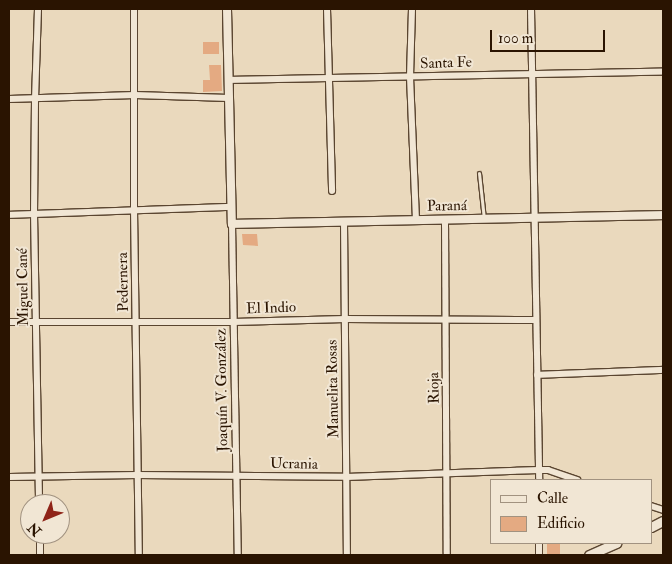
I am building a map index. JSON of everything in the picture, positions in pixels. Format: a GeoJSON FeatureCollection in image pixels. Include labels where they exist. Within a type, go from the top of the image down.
{"type":"FeatureCollection","features":[{"type":"Feature","properties":{"kind":"main road"},"geometry":{"type":"LineString","coordinates":[[589,555],[614,544]]}},
{"type":"Feature","properties":{"kind":"street","name":"Miguel Cané"},"geometry":{"type":"LineString","coordinates":[[38,9],[34,100],[34,213],[39,494]]}},
{"type":"Feature","properties":{"kind":"street","name":"Pedernera"},"geometry":{"type":"LineString","coordinates":[[134,9],[134,209],[139,555]]}},
{"type":"Feature","properties":{"kind":"street"},"geometry":{"type":"LineString","coordinates":[[227,9],[230,207],[232,224]]}},
{"type":"Feature","properties":{"kind":"street"},"geometry":{"type":"LineString","coordinates":[[327,9],[327,78],[332,190]]}},
{"type":"Feature","properties":{"kind":"street"},"geometry":{"type":"LineString","coordinates":[[412,9],[410,77],[416,221]]}},
{"type":"Feature","properties":{"kind":"street"},"geometry":{"type":"LineString","coordinates":[[531,9],[539,479]]}},
{"type":"Feature","properties":{"kind":"street","name":"Santa Fe"},"geometry":{"type":"LineString","coordinates":[[229,80],[663,72]]}},
{"type":"Feature","properties":{"kind":"street"},"geometry":{"type":"LineString","coordinates":[[9,99],[34,100],[135,96],[229,98]]}},
{"type":"Feature","properties":{"kind":"street"},"geometry":{"type":"LineString","coordinates":[[9,215],[230,207]]}},
{"type":"Feature","properties":{"kind":"street","name":"Paraná"},"geometry":{"type":"LineString","coordinates":[[232,224],[663,215]]}},
{"type":"Feature","properties":{"kind":"street","name":"Rioja"},"geometry":{"type":"LineString","coordinates":[[445,221],[447,555]]}},
{"type":"Feature","properties":{"kind":"street","name":"Manuelita Rosas"},"geometry":{"type":"LineString","coordinates":[[344,222],[347,555]]}},
{"type":"Feature","properties":{"kind":"street","name":"Joaquín V. González"},"geometry":{"type":"LineString","coordinates":[[232,224],[238,555]]}},
{"type":"Feature","properties":{"kind":"street","name":"El Indio"},"geometry":{"type":"LineString","coordinates":[[9,322],[234,322],[345,318],[535,320]]}},
{"type":"Feature","properties":{"kind":"street"},"geometry":{"type":"LineString","coordinates":[[537,375],[663,370]]}},
{"type":"Feature","properties":{"kind":"street","name":"Ucrania"},"geometry":{"type":"LineString","coordinates":[[9,477],[137,475],[346,477],[548,470],[574,479]]}},
{"type":"Feature","properties":{"kind":"lane"},"geometry":{"type":"LineString","coordinates":[[479,173],[484,220]]}},
{"type":"Feature","properties":{"kind":"building"},"geometry":{"type":"Polygon","coordinates":[[[203,42],[219,42],[219,54],[203,54],[203,42]]]}},
{"type":"Feature","properties":{"kind":"building"},"geometry":{"type":"Polygon","coordinates":[[[209,65],[221,65],[222,91],[203,92],[203,80],[210,80],[209,65]]]}},
{"type":"Feature","properties":{"kind":"building"},"geometry":{"type":"Polygon","coordinates":[[[242,234],[257,234],[258,246],[243,245],[242,234]]]}},
{"type":"Feature","properties":{"kind":"building"},"geometry":{"type":"Polygon","coordinates":[[[547,544],[560,544],[560,555],[547,555],[547,544]]]}}]}
